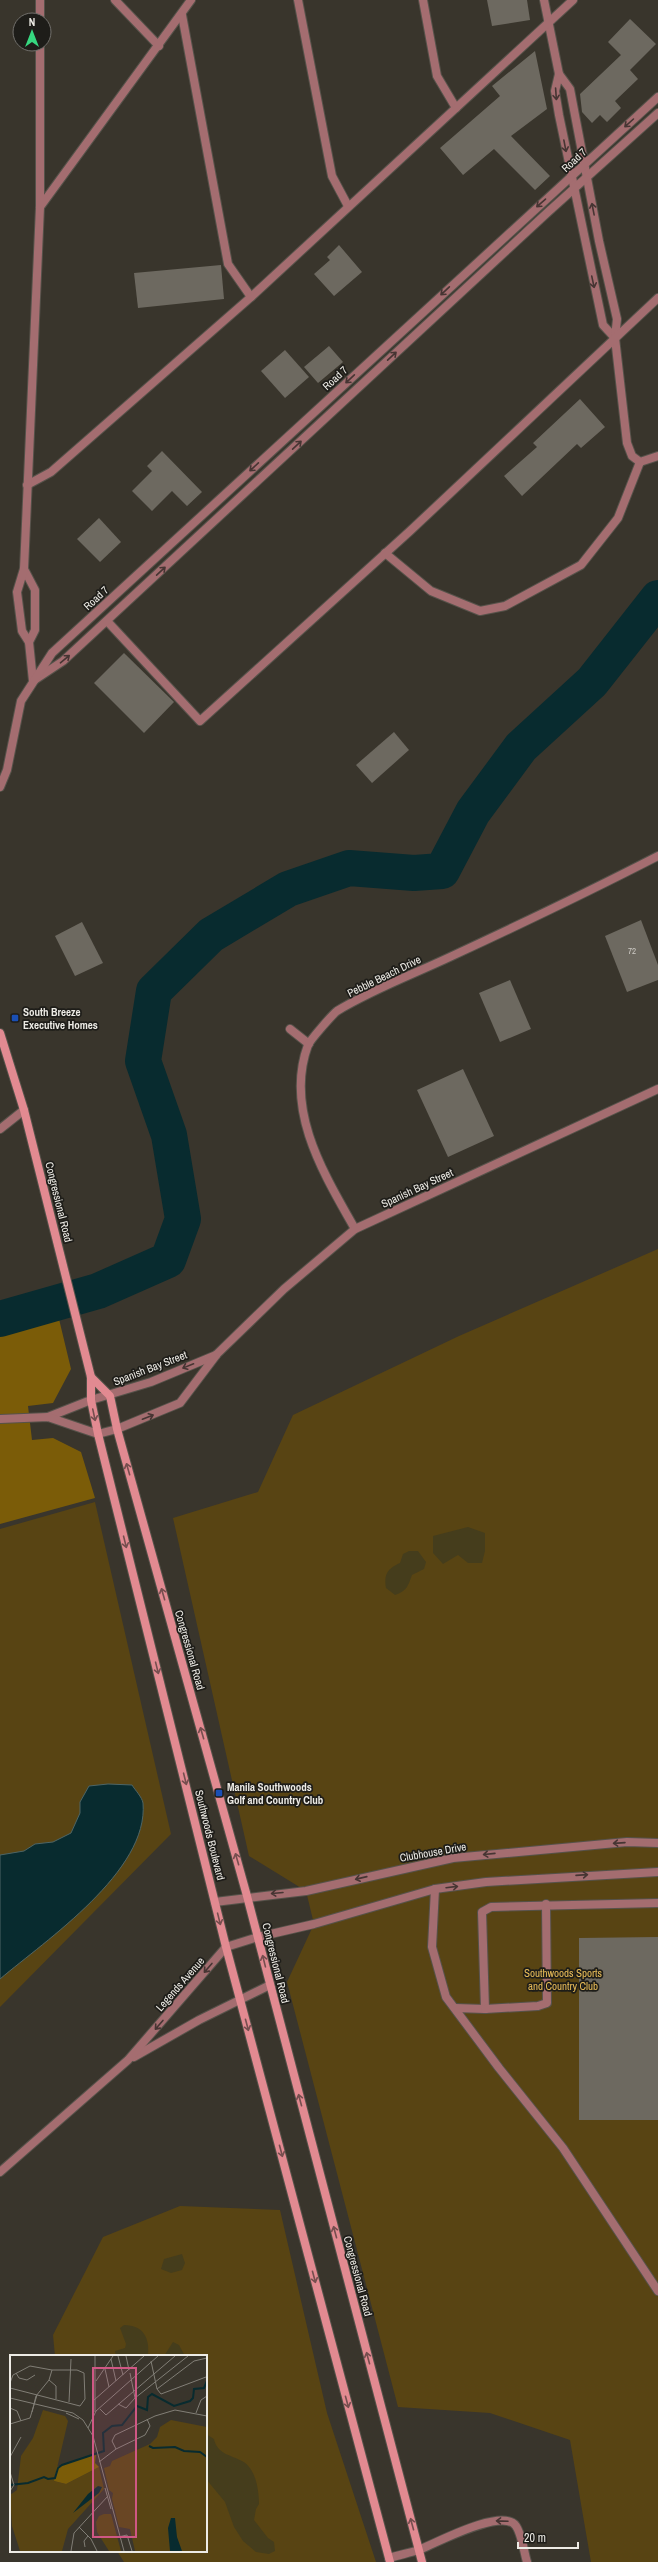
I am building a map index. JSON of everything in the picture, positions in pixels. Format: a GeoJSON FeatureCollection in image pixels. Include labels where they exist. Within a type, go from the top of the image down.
{"type":"FeatureCollection","features":[{"type":"Feature","properties":{"kind":"main road","name":"Congressional Road"},"geometry":{"type":"LineString","coordinates":[[0,1034],[24,1110],[91,1377],[91,1400],[98,1434],[172,1728]]}},
{"type":"Feature","properties":{"kind":"main road","name":"Congressional Road"},"geometry":{"type":"LineString","coordinates":[[91,1377],[110,1396],[117,1429],[258,1937],[422,2562]]}},
{"type":"Feature","properties":{"kind":"main road","name":"Southwoods Boulevard"},"geometry":{"type":"LineString","coordinates":[[172,1728],[226,1947]]}},
{"type":"Feature","properties":{"kind":"main road"},"geometry":{"type":"LineString","coordinates":[[226,1947],[389,2560]]}},
{"type":"Feature","properties":{"kind":"street"},"geometry":{"type":"LineString","coordinates":[[40,0],[40,12]]}},
{"type":"Feature","properties":{"kind":"street"},"geometry":{"type":"LineString","coordinates":[[115,0],[159,46]]}},
{"type":"Feature","properties":{"kind":"street"},"geometry":{"type":"LineString","coordinates":[[40,207],[159,46],[191,0]]}},
{"type":"Feature","properties":{"kind":"street"},"geometry":{"type":"LineString","coordinates":[[298,0],[332,176],[348,206]]}},
{"type":"Feature","properties":{"kind":"street"},"geometry":{"type":"LineString","coordinates":[[423,0],[437,76],[456,108]]}},
{"type":"Feature","properties":{"kind":"street"},"geometry":{"type":"LineString","coordinates":[[544,0],[559,74],[555,91],[571,178],[603,325],[615,338]]}},
{"type":"Feature","properties":{"kind":"street"},"geometry":{"type":"LineString","coordinates":[[28,485],[51,472],[251,297],[573,0]]}},
{"type":"Feature","properties":{"kind":"street"},"geometry":{"type":"LineString","coordinates":[[182,14],[228,264],[251,297]]}},
{"type":"Feature","properties":{"kind":"street"},"geometry":{"type":"LineString","coordinates":[[33,681],[29,642],[22,631],[17,592],[24,569],[40,207],[40,52]]}},
{"type":"Feature","properties":{"kind":"street"},"geometry":{"type":"LineString","coordinates":[[559,74],[570,89],[584,165],[617,319],[615,338],[627,443],[632,456],[640,462]]}},
{"type":"Feature","properties":{"kind":"street","name":"Road 7"},"geometry":{"type":"LineString","coordinates":[[0,787],[7,770],[18,711],[33,681],[52,653],[658,97]]}},
{"type":"Feature","properties":{"kind":"street","name":"Road 7"},"geometry":{"type":"LineString","coordinates":[[33,681],[64,661],[658,113]]}},
{"type":"Feature","properties":{"kind":"street"},"geometry":{"type":"LineString","coordinates":[[108,621],[200,721],[385,553],[658,298]]}},
{"type":"Feature","properties":{"kind":"street"},"geometry":{"type":"LineString","coordinates":[[640,462],[658,456]]}},
{"type":"Feature","properties":{"kind":"street"},"geometry":{"type":"LineString","coordinates":[[385,553],[431,591],[480,610],[505,606],[581,565],[618,518],[640,462]]}},
{"type":"Feature","properties":{"kind":"street"},"geometry":{"type":"LineString","coordinates":[[24,569],[35,590],[35,630],[29,642]]}},
{"type":"Feature","properties":{"kind":"street","name":"Pebble Beach Drive"},"geometry":{"type":"LineString","coordinates":[[356,1229],[328,1180],[310,1139],[300,1105],[302,1070],[309,1044],[336,1012],[560,906],[658,856]]}},
{"type":"Feature","properties":{"kind":"street"},"geometry":{"type":"LineString","coordinates":[[290,1029],[309,1044]]}},
{"type":"Feature","properties":{"kind":"street","name":"Spanish Bay Street"},"geometry":{"type":"LineString","coordinates":[[98,1434],[117,1429],[180,1403],[217,1354],[284,1289],[356,1229],[658,1089]]}},
{"type":"Feature","properties":{"kind":"street"},"geometry":{"type":"LineString","coordinates":[[0,1129],[24,1110]]}},
{"type":"Feature","properties":{"kind":"street","name":"Spanish Bay Street"},"geometry":{"type":"LineString","coordinates":[[44,1417],[91,1400],[110,1396],[151,1382],[217,1354]]}},
{"type":"Feature","properties":{"kind":"street"},"geometry":{"type":"LineString","coordinates":[[0,1419],[44,1417],[98,1434]]}},
{"type":"Feature","properties":{"kind":"street","name":"Clubhouse Drive"},"geometry":{"type":"LineString","coordinates":[[215,1902],[247,1896],[306,1891],[453,1858],[597,1845],[658,1843]]}},
{"type":"Feature","properties":{"kind":"street"},"geometry":{"type":"LineString","coordinates":[[226,1947],[258,1937],[314,1924],[435,1889],[494,1882],[658,1872]]}},
{"type":"Feature","properties":{"kind":"street"},"geometry":{"type":"LineString","coordinates":[[435,1889],[432,1947],[446,1997],[563,2148],[658,2291]]}},
{"type":"Feature","properties":{"kind":"street"},"geometry":{"type":"LineString","coordinates":[[485,2009],[482,1912],[491,1907],[546,1904],[658,1903]]}},
{"type":"Feature","properties":{"kind":"street"},"geometry":{"type":"LineString","coordinates":[[455,2008],[485,2009],[538,2006],[547,2003],[546,1904]]}},
{"type":"Feature","properties":{"kind":"street","name":"Legends Avenue"},"geometry":{"type":"LineString","coordinates":[[0,2172],[128,2060],[226,1947]]}},
{"type":"Feature","properties":{"kind":"street","name":"Legends Avenue"},"geometry":{"type":"LineString","coordinates":[[128,2060],[240,1998],[270,1985]]}},
{"type":"Feature","properties":{"kind":"street"},"geometry":{"type":"LineString","coordinates":[[389,2560],[418,2550],[455,2534],[495,2521],[507,2520],[516,2526],[527,2562]]}},
{"type":"Feature","properties":{"kind":"green space","name":"Manila Southwoods Golf and Country Club"},"geometry":{"type":"Polygon","coordinates":[[[658,1249],[658,2562],[591,2562],[570,2440],[490,2413],[398,2407],[287,1982],[314,1924],[306,1891],[249,1856],[173,1518],[258,1492],[293,1415],[459,1336],[658,1249]]]}},
{"type":"Feature","properties":{"kind":"green space"},"geometry":{"type":"Polygon","coordinates":[[[95,1502],[171,1834],[0,2007],[0,1529],[95,1502]]]}},
{"type":"Feature","properties":{"kind":"green space"},"geometry":{"type":"Polygon","coordinates":[[[180,2206],[280,2210],[327,2413],[376,2562],[124,2562],[118,2552],[207,2552],[207,2355],[55,2355],[53,2335],[103,2237],[180,2206]]]}},
{"type":"Feature","properties":{"kind":"shaded area"},"geometry":{"type":"Polygon","coordinates":[[[53,1294],[71,1369],[53,1403],[28,1406],[32,1440],[53,1438],[81,1452],[95,1498],[0,1524],[0,1302],[53,1294]]]}},
{"type":"Feature","properties":{"kind":"sand"},"geometry":{"type":"Polygon","coordinates":[[[468,1527],[485,1533],[485,1551],[482,1563],[468,1563],[458,1555],[443,1564],[433,1553],[433,1536],[468,1527]]]}},
{"type":"Feature","properties":{"kind":"sand"},"geometry":{"type":"Polygon","coordinates":[[[409,1551],[418,1551],[426,1562],[424,1569],[412,1575],[406,1588],[402,1592],[395,1595],[386,1588],[387,1572],[392,1567],[400,1563],[403,1554],[409,1551]]]}},
{"type":"Feature","properties":{"kind":"sand"},"geometry":{"type":"Polygon","coordinates":[[[182,2254],[185,2263],[182,2270],[171,2273],[161,2269],[164,2259],[182,2254]]]}},
{"type":"Feature","properties":{"kind":"sand"},"geometry":{"type":"Polygon","coordinates":[[[124,2325],[136,2327],[141,2330],[147,2339],[148,2355],[116,2355],[115,2351],[125,2348],[126,2344],[120,2328],[124,2325]]]}},
{"type":"Feature","properties":{"kind":"sand"},"geometry":{"type":"Polygon","coordinates":[[[173,2342],[179,2345],[184,2355],[165,2355],[173,2342]]]}},
{"type":"Feature","properties":{"kind":"sand"},"geometry":{"type":"Polygon","coordinates":[[[207,2435],[214,2439],[221,2451],[247,2464],[254,2474],[259,2504],[256,2509],[254,2520],[268,2538],[274,2542],[275,2551],[269,2554],[256,2552],[243,2541],[234,2527],[225,2502],[207,2480],[207,2435]]]}},
{"type":"Feature","properties":{"kind":"water"},"geometry":{"type":"Polygon","coordinates":[[[108,1784],[132,1785],[143,1803],[140,1828],[130,1854],[113,1878],[91,1902],[43,1945],[0,1979],[0,1855],[24,1851],[35,1844],[53,1842],[71,1833],[80,1813],[80,1802],[89,1786],[108,1784]]]}},
{"type":"Feature","properties":{"kind":"building"},"geometry":{"type":"Polygon","coordinates":[[[487,0],[527,0],[530,20],[492,26],[487,0]]]}},
{"type":"Feature","properties":{"kind":"building"},"geometry":{"type":"Polygon","coordinates":[[[630,19],[656,44],[630,70],[638,79],[615,101],[621,108],[607,122],[600,115],[592,123],[582,112],[580,94],[621,55],[608,42],[630,19]]]}},
{"type":"Feature","properties":{"kind":"building"},"geometry":{"type":"Polygon","coordinates":[[[535,51],[547,109],[511,136],[550,176],[535,190],[494,149],[463,175],[440,148],[500,96],[492,86],[535,51]]]}},
{"type":"Feature","properties":{"kind":"building"},"geometry":{"type":"Polygon","coordinates":[[[339,245],[362,272],[334,296],[314,274],[330,260],[327,257],[339,245]]]}},
{"type":"Feature","properties":{"kind":"building"},"geometry":{"type":"Polygon","coordinates":[[[221,265],[224,299],[138,308],[134,273],[221,265]]]}},
{"type":"Feature","properties":{"kind":"building"},"geometry":{"type":"Polygon","coordinates":[[[329,346],[343,362],[318,383],[304,367],[329,346]]]}},
{"type":"Feature","properties":{"kind":"building"},"geometry":{"type":"Polygon","coordinates":[[[285,350],[309,377],[285,398],[261,371],[285,350]]]}},
{"type":"Feature","properties":{"kind":"building"},"geometry":{"type":"Polygon","coordinates":[[[580,399],[605,427],[581,448],[577,444],[522,496],[504,476],[537,447],[533,443],[580,399]]]}},
{"type":"Feature","properties":{"kind":"building"},"geometry":{"type":"Polygon","coordinates":[[[162,451],[202,492],[187,506],[172,491],[152,511],[132,491],[152,471],[147,466],[162,451]]]}},
{"type":"Feature","properties":{"kind":"building"},"geometry":{"type":"Polygon","coordinates":[[[99,518],[121,542],[100,562],[77,539],[99,518]]]}},
{"type":"Feature","properties":{"kind":"building"},"geometry":{"type":"Polygon","coordinates":[[[124,653],[174,702],[144,733],[94,683],[124,653]]]}},
{"type":"Feature","properties":{"kind":"building"},"geometry":{"type":"Polygon","coordinates":[[[394,732],[409,750],[372,783],[356,765],[394,732]]]}},
{"type":"Feature","properties":{"kind":"building"},"geometry":{"type":"Polygon","coordinates":[[[641,920],[658,965],[658,980],[627,992],[605,936],[641,920]]]}},
{"type":"Feature","properties":{"kind":"building"},"geometry":{"type":"Polygon","coordinates":[[[82,922],[103,963],[75,976],[55,936],[82,922]]]}},
{"type":"Feature","properties":{"kind":"building"},"geometry":{"type":"Polygon","coordinates":[[[510,980],[531,1029],[500,1042],[479,993],[510,980]]]}},
{"type":"Feature","properties":{"kind":"building"},"geometry":{"type":"Polygon","coordinates":[[[463,1069],[494,1136],[448,1157],[417,1090],[463,1069]]]}},
{"type":"Feature","properties":{"kind":"building"},"geometry":{"type":"Polygon","coordinates":[[[658,1937],[658,2120],[579,2120],[579,1938],[658,1937]]]}},
{"type":"Feature","properties":{"kind":"waterway"},"geometry":{"type":"LineString","coordinates":[[0,1319],[98,1291],[168,1260],[183,1219],[169,1135],[143,1061],[154,991],[211,935],[288,889],[349,868],[414,873],[442,871],[473,812],[521,747],[592,682],[658,598]]}},
{"type":"Feature","properties":{"kind":"place","name":"South Breeze Executive Homes"},"geometry":{"type":"Point","coordinates":[15,1018]}},
{"type":"Feature","properties":{"kind":"place","name":"Manila Southwoods Golf and Country Club"},"geometry":{"type":"Point","coordinates":[219,1793]}},
{"type":"Feature","properties":{"kind":"park label","name":"Southwoods Sports and Country Club"},"geometry":{"type":"Point","coordinates":[563,1979]}}]}
